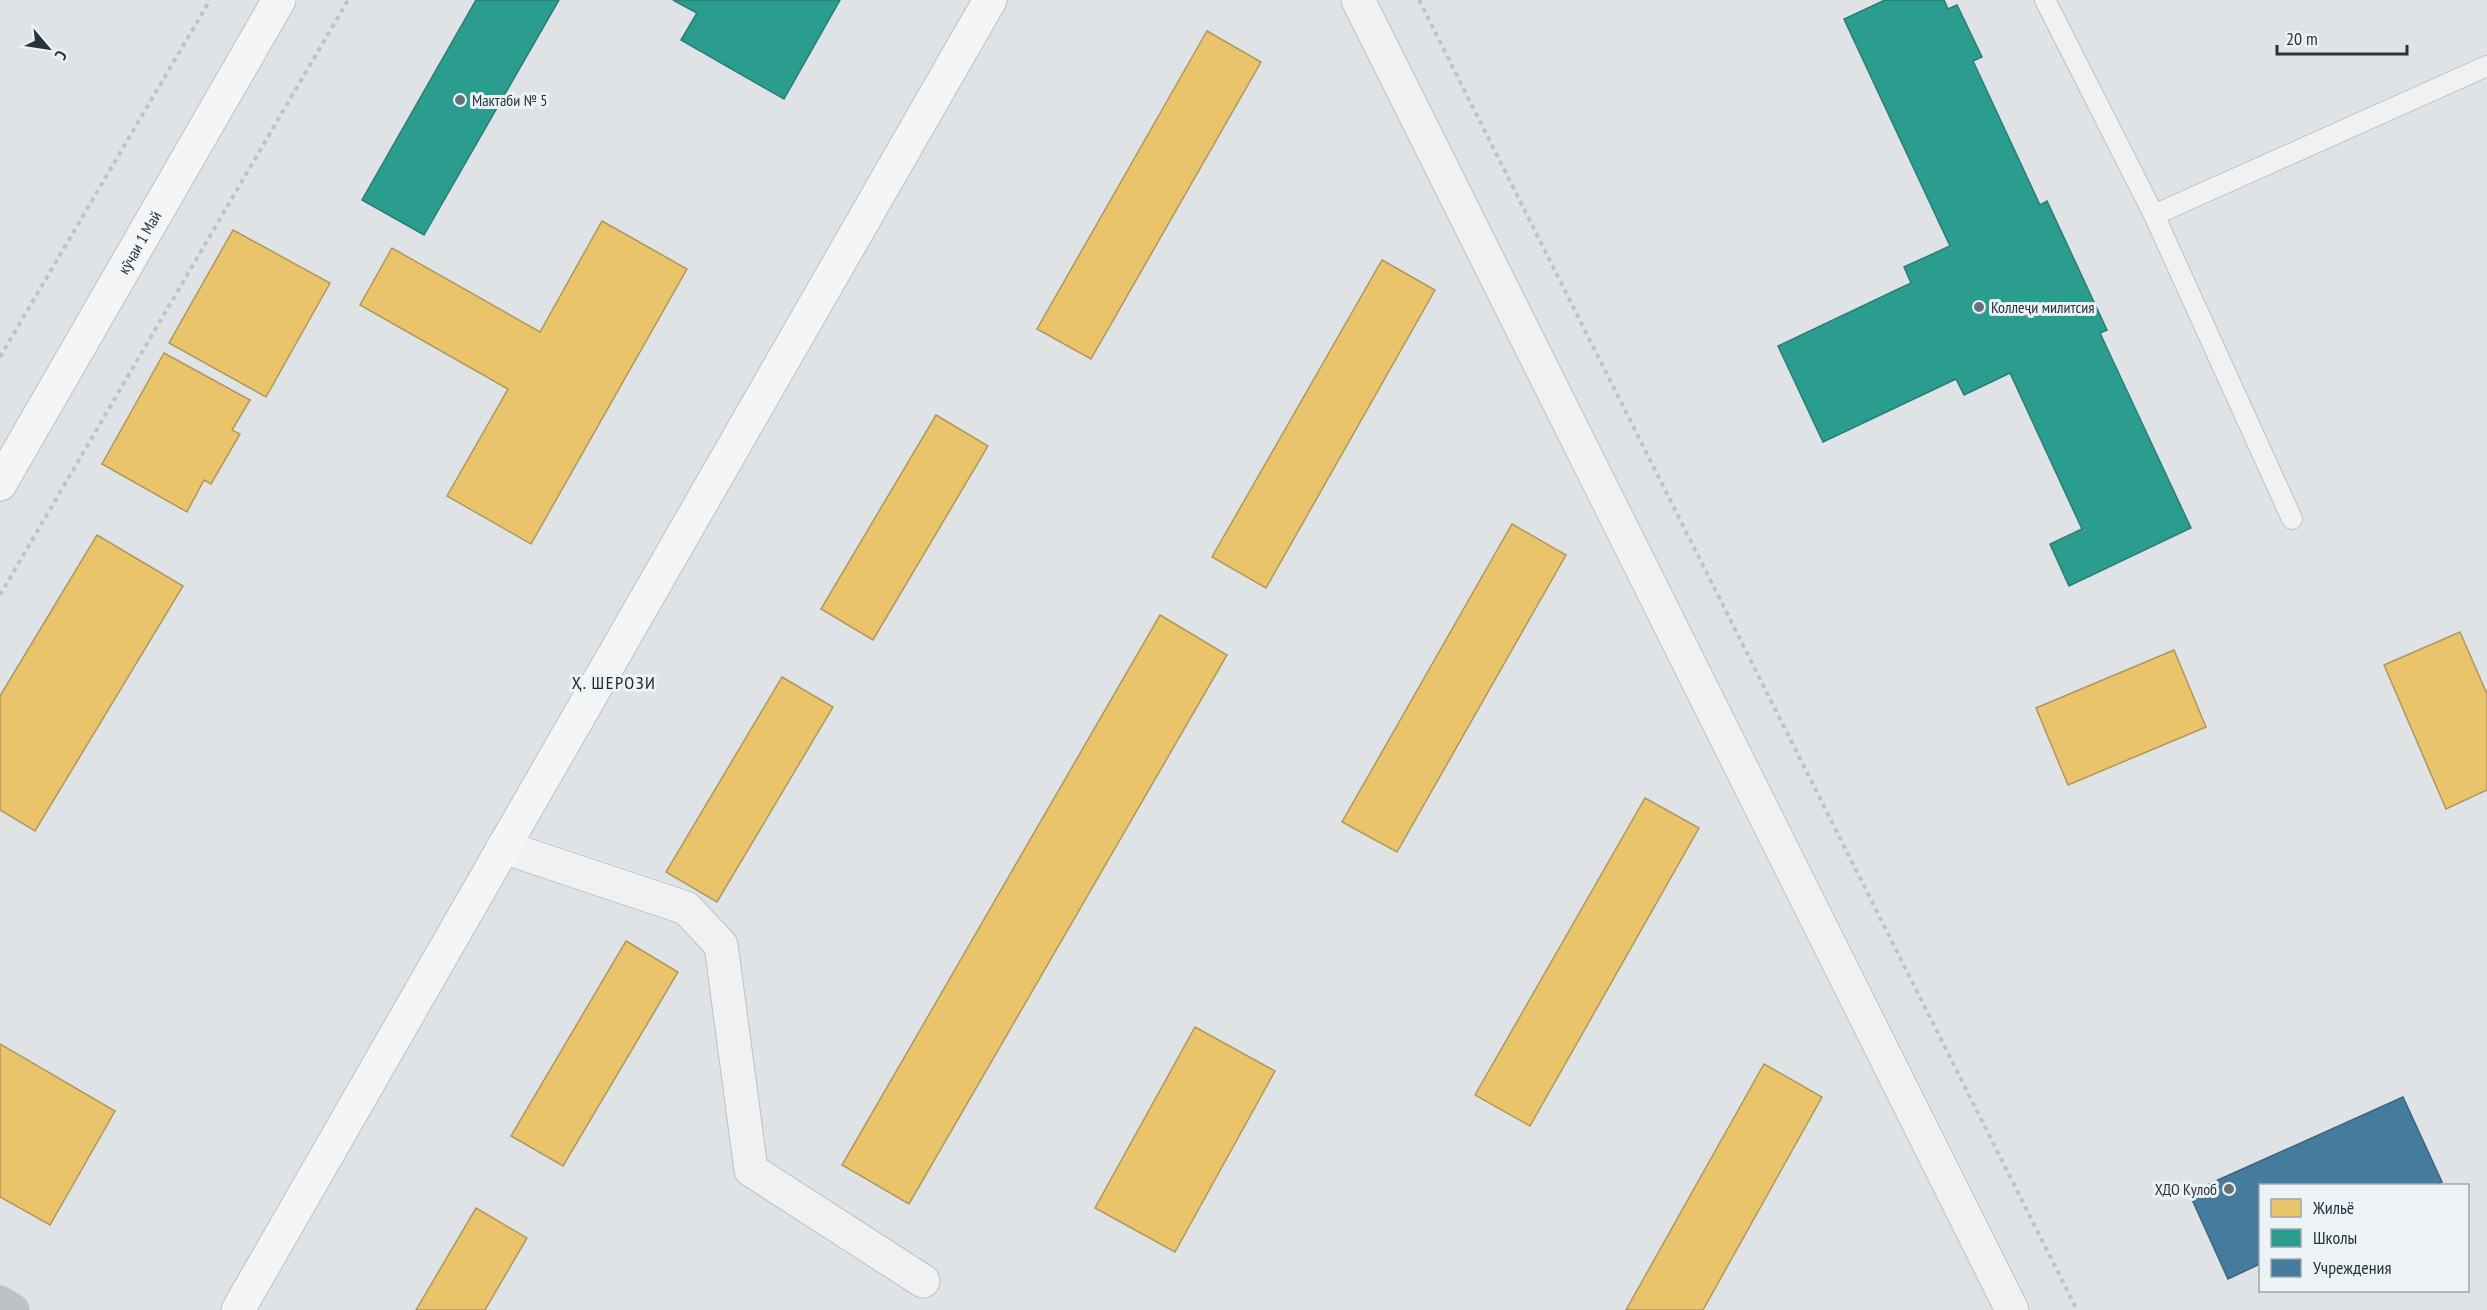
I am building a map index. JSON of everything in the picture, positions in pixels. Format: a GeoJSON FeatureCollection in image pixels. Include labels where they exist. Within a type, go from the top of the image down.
{"type":"FeatureCollection","features":[{"type":"Feature","properties":{"kind":"main road"},"geometry":{"type":"LineString","coordinates":[[238,1310],[990,0]]}},
{"type":"Feature","properties":{"kind":"main road","name":"кӯчаи 1 Май"},"geometry":{"type":"LineString","coordinates":[[3,471],[278,1]]}},
{"type":"Feature","properties":{"kind":"street"},"geometry":{"type":"LineString","coordinates":[[1358,0],[2012,1310]]}},
{"type":"Feature","properties":{"kind":"street"},"geometry":{"type":"LineString","coordinates":[[503,847],[686,908],[721,945],[751,1170],[923,1281]]}},
{"type":"Feature","properties":{"kind":"street"},"geometry":{"type":"LineString","coordinates":[[0,1302],[13,1310]]}},
{"type":"Feature","properties":{"kind":"lane"},"geometry":{"type":"LineString","coordinates":[[2045,0],[2154,215],[2292,519]]}},
{"type":"Feature","properties":{"kind":"lane"},"geometry":{"type":"LineString","coordinates":[[2154,215],[2487,66]]}},
{"type":"Feature","properties":{"kind":"path"},"geometry":{"type":"LineString","coordinates":[[0,357],[210,0]]}},
{"type":"Feature","properties":{"kind":"path"},"geometry":{"type":"LineString","coordinates":[[0,595],[348,0]]}},
{"type":"Feature","properties":{"kind":"path"},"geometry":{"type":"LineString","coordinates":[[1419,0],[2077,1310]]}},
{"type":"Feature","properties":{"kind":"building: Жильё"},"geometry":{"type":"Polygon","coordinates":[[[1207,31],[1261,62],[1091,359],[1037,329],[1207,31]]]}},
{"type":"Feature","properties":{"kind":"building: Жильё"},"geometry":{"type":"Polygon","coordinates":[[[602,221],[687,269],[531,544],[447,496],[508,389],[360,305],[392,248],[540,332],[602,221]]]}},
{"type":"Feature","properties":{"kind":"building: Жильё"},"geometry":{"type":"Polygon","coordinates":[[[233,230],[330,283],[266,397],[169,343],[233,230]]]}},
{"type":"Feature","properties":{"kind":"building: Жильё"},"geometry":{"type":"Polygon","coordinates":[[[1382,260],[1435,290],[1266,588],[1212,557],[1382,260]]]}},
{"type":"Feature","properties":{"kind":"building: Жильё"},"geometry":{"type":"Polygon","coordinates":[[[164,353],[250,400],[232,430],[240,434],[211,484],[204,480],[187,512],[102,464],[164,353]]]}},
{"type":"Feature","properties":{"kind":"building: Жильё"},"geometry":{"type":"Polygon","coordinates":[[[936,415],[988,446],[873,640],[821,609],[936,415]]]}},
{"type":"Feature","properties":{"kind":"building: Жильё"},"geometry":{"type":"Polygon","coordinates":[[[1512,524],[1566,555],[1397,852],[1342,822],[1512,524]]]}},
{"type":"Feature","properties":{"kind":"building: Жильё"},"geometry":{"type":"Polygon","coordinates":[[[97,535],[183,586],[35,831],[0,810],[0,696],[97,535]]]}},
{"type":"Feature","properties":{"kind":"building: Жильё"},"geometry":{"type":"Polygon","coordinates":[[[1160,615],[1227,655],[909,1204],[842,1165],[1160,615]]]}},
{"type":"Feature","properties":{"kind":"building: Жильё"},"geometry":{"type":"Polygon","coordinates":[[[2460,632],[2487,694],[2487,790],[2446,809],[2384,665],[2460,632]]]}},
{"type":"Feature","properties":{"kind":"building: Жильё"},"geometry":{"type":"Polygon","coordinates":[[[2174,650],[2206,727],[2068,785],[2036,708],[2174,650]]]}},
{"type":"Feature","properties":{"kind":"building: Жильё"},"geometry":{"type":"Polygon","coordinates":[[[782,677],[833,707],[717,902],[666,872],[782,677]]]}},
{"type":"Feature","properties":{"kind":"building: Жильё"},"geometry":{"type":"Polygon","coordinates":[[[1645,798],[1699,828],[1530,1126],[1475,1095],[1645,798]]]}},
{"type":"Feature","properties":{"kind":"building: Жильё"},"geometry":{"type":"Polygon","coordinates":[[[626,941],[678,972],[563,1166],[511,1136],[626,941]]]}},
{"type":"Feature","properties":{"kind":"building: Жильё"},"geometry":{"type":"Polygon","coordinates":[[[1195,1027],[1275,1071],[1175,1252],[1095,1208],[1195,1027]]]}},
{"type":"Feature","properties":{"kind":"building: Жильё"},"geometry":{"type":"Polygon","coordinates":[[[0,1044],[115,1111],[50,1225],[0,1197],[0,1044]]]}},
{"type":"Feature","properties":{"kind":"building: Жильё"},"geometry":{"type":"Polygon","coordinates":[[[1764,1064],[1822,1097],[1703,1310],[1626,1310],[1764,1064]]]}},
{"type":"Feature","properties":{"kind":"building: Жильё"},"geometry":{"type":"Polygon","coordinates":[[[476,1208],[527,1238],[485,1310],[416,1310],[476,1208]]]}},
{"type":"Feature","properties":{"kind":"building: Школы","name":"Мактаби № 5"},"geometry":{"type":"Polygon","coordinates":[[[476,0],[559,0],[424,235],[362,200],[476,0]]]}},
{"type":"Feature","properties":{"kind":"building: Школы"},"geometry":{"type":"Polygon","coordinates":[[[673,0],[840,0],[784,99],[681,40],[697,13],[673,0]]]}},
{"type":"Feature","properties":{"kind":"building: Школы","name":"Коллеҷи милитсия"},"geometry":{"type":"Polygon","coordinates":[[[1885,0],[1944,0],[1948,9],[1957,5],[1982,57],[1973,61],[2040,205],[2047,201],[2107,330],[2100,333],[2191,528],[2069,586],[2050,544],[2082,529],[2010,373],[1964,395],[1956,379],[1823,442],[1778,346],[1911,283],[1904,267],[1950,246],[1844,19],[1885,0]]]}},
{"type":"Feature","properties":{"kind":"building: Учреждения","name":"ХДО Кулоб"},"geometry":{"type":"Polygon","coordinates":[[[2403,1097],[2442,1182],[2438,1184],[2259,1184],[2259,1264],[2228,1279],[2189,1193],[2403,1097]]]}},
{"type":"Feature","properties":{"kind":"place","name":"Мактаби № 5"},"geometry":{"type":"Point","coordinates":[460,100]}},
{"type":"Feature","properties":{"kind":"place","name":"Коллеҷи милитсия"},"geometry":{"type":"Point","coordinates":[1979,307]}},
{"type":"Feature","properties":{"kind":"place","name":"ХДО Кулоб"},"geometry":{"type":"Point","coordinates":[2229,1189]}},
{"type":"Feature","properties":{"kind":"district","name":"Ҳ. ШЕРОЗИ"},"geometry":{"type":"Point","coordinates":[614,682]}}]}
